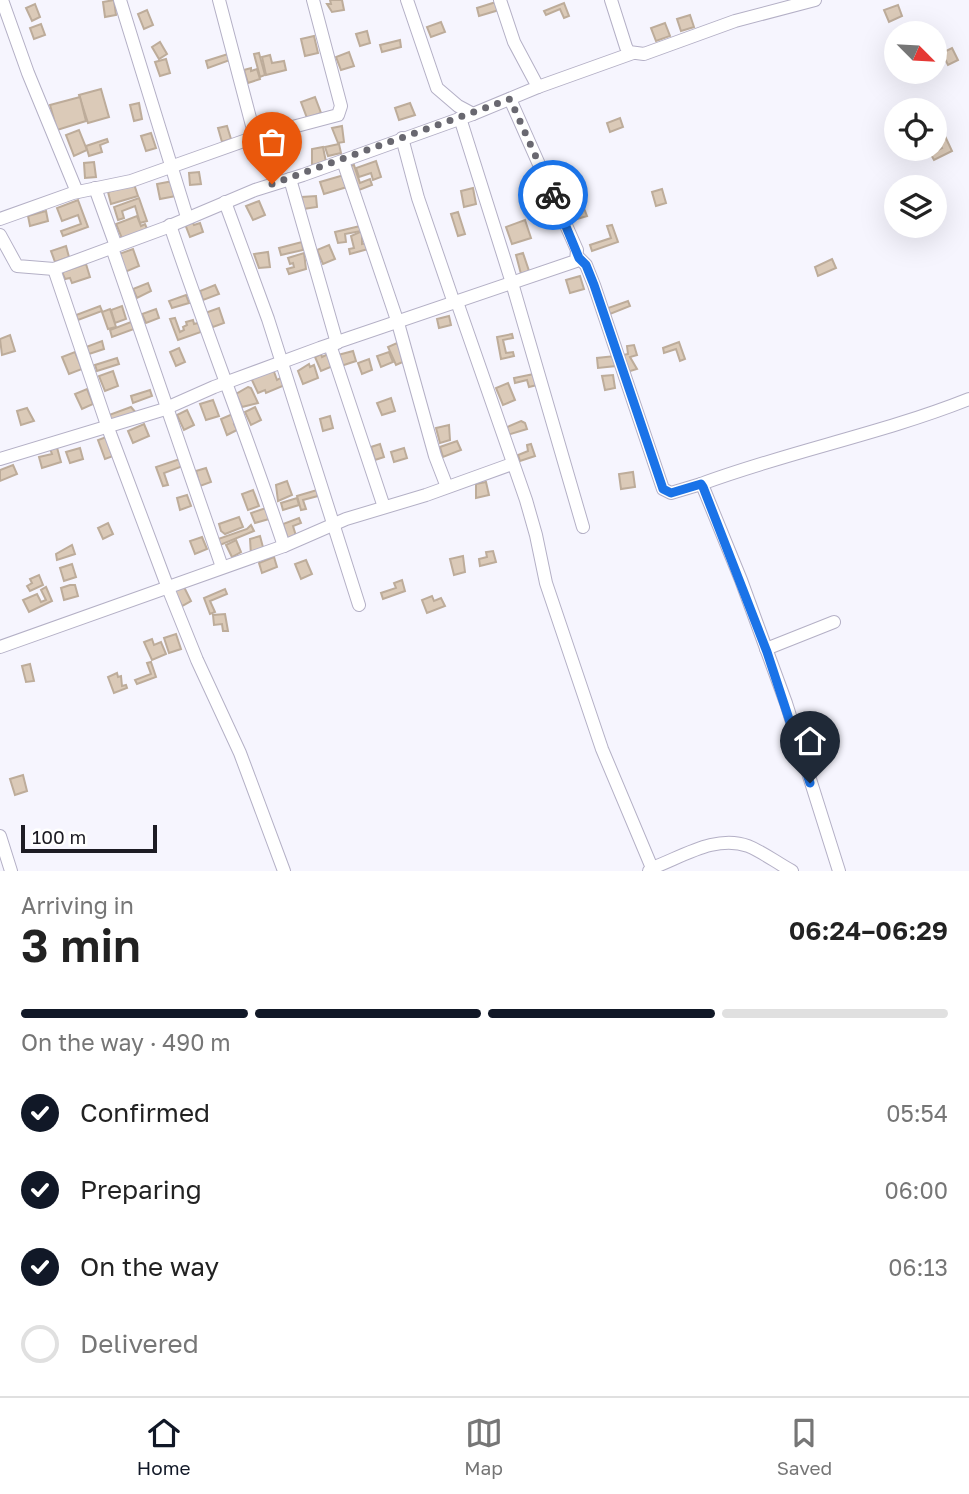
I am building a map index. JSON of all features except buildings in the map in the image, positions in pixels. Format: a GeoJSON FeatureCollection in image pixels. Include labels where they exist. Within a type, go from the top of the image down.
{"type":"FeatureCollection","features":[{"type":"Feature","properties":{"kind":"street"},"geometry":{"type":"LineString","coordinates":[[2,0],[28,74],[77,192]]}},
{"type":"Feature","properties":{"kind":"street"},"geometry":{"type":"LineString","coordinates":[[120,0],[187,217]]}},
{"type":"Feature","properties":{"kind":"street"},"geometry":{"type":"LineString","coordinates":[[219,0],[255,137]]}},
{"type":"Feature","properties":{"kind":"street"},"geometry":{"type":"LineString","coordinates":[[0,219],[77,192],[131,181],[255,137],[338,115],[342,110],[313,0]]}},
{"type":"Feature","properties":{"kind":"street"},"geometry":{"type":"LineString","coordinates":[[407,0],[436,88],[466,116],[583,527]]}},
{"type":"Feature","properties":{"kind":"street"},"geometry":{"type":"LineString","coordinates":[[500,0],[514,42],[537,87]]}},
{"type":"Feature","properties":{"kind":"street"},"geometry":{"type":"LineString","coordinates":[[611,0],[626,47],[633,53]]}},
{"type":"Feature","properties":{"kind":"street"},"geometry":{"type":"LineString","coordinates":[[0,235],[17,265],[54,269],[225,202],[633,53],[644,54],[735,21],[816,0]]}},
{"type":"Feature","properties":{"kind":"street"},"geometry":{"type":"LineString","coordinates":[[510,99],[579,258],[586,265],[594,285],[663,489],[671,493],[760,462],[848,441],[923,418],[969,399]]}},
{"type":"Feature","properties":{"kind":"street"},"geometry":{"type":"LineString","coordinates":[[402,138],[418,198],[536,535],[546,583],[602,749],[651,870],[708,845],[726,842],[751,847],[792,871]]}},
{"type":"Feature","properties":{"kind":"street"},"geometry":{"type":"LineString","coordinates":[[342,161],[398,323],[435,456],[447,487]]}},
{"type":"Feature","properties":{"kind":"street"},"geometry":{"type":"LineString","coordinates":[[290,179],[334,344],[384,507]]}},
{"type":"Feature","properties":{"kind":"street"},"geometry":{"type":"LineString","coordinates":[[95,188],[222,567]]}},
{"type":"Feature","properties":{"kind":"street"},"geometry":{"type":"LineString","coordinates":[[225,202],[281,363],[359,605]]}},
{"type":"Feature","properties":{"kind":"street"},"geometry":{"type":"LineString","coordinates":[[170,225],[249,440],[284,546]]}},
{"type":"Feature","properties":{"kind":"street"},"geometry":{"type":"LineString","coordinates":[[0,459],[168,408],[226,383],[579,258]]}},
{"type":"Feature","properties":{"kind":"street"},"geometry":{"type":"LineString","coordinates":[[54,269],[108,428],[168,588],[197,660],[240,753],[284,871]]}},
{"type":"Feature","properties":{"kind":"street"},"geometry":{"type":"LineString","coordinates":[[0,648],[284,546],[332,525],[512,464]]}},
{"type":"Feature","properties":{"kind":"street"},"geometry":{"type":"LineString","coordinates":[[701,484],[766,649],[839,871]]}},
{"type":"Feature","properties":{"kind":"street"},"geometry":{"type":"LineString","coordinates":[[766,649],[834,622]]}},
{"type":"Feature","properties":{"kind":"street"},"geometry":{"type":"LineString","coordinates":[[0,836],[11,871]]}},
{"type":"Feature","properties":{"kind":"way so far"},"geometry":{"type":"LineString","coordinates":[[272,184],[510,99],[553,195]]}},
{"type":"Feature","properties":{"kind":"route"},"geometry":{"type":"LineString","coordinates":[[553,195],[579,258],[586,265],[594,285],[663,489],[671,493],[701,484],[703,487],[741,580],[786,703],[810,783]]}}]}
